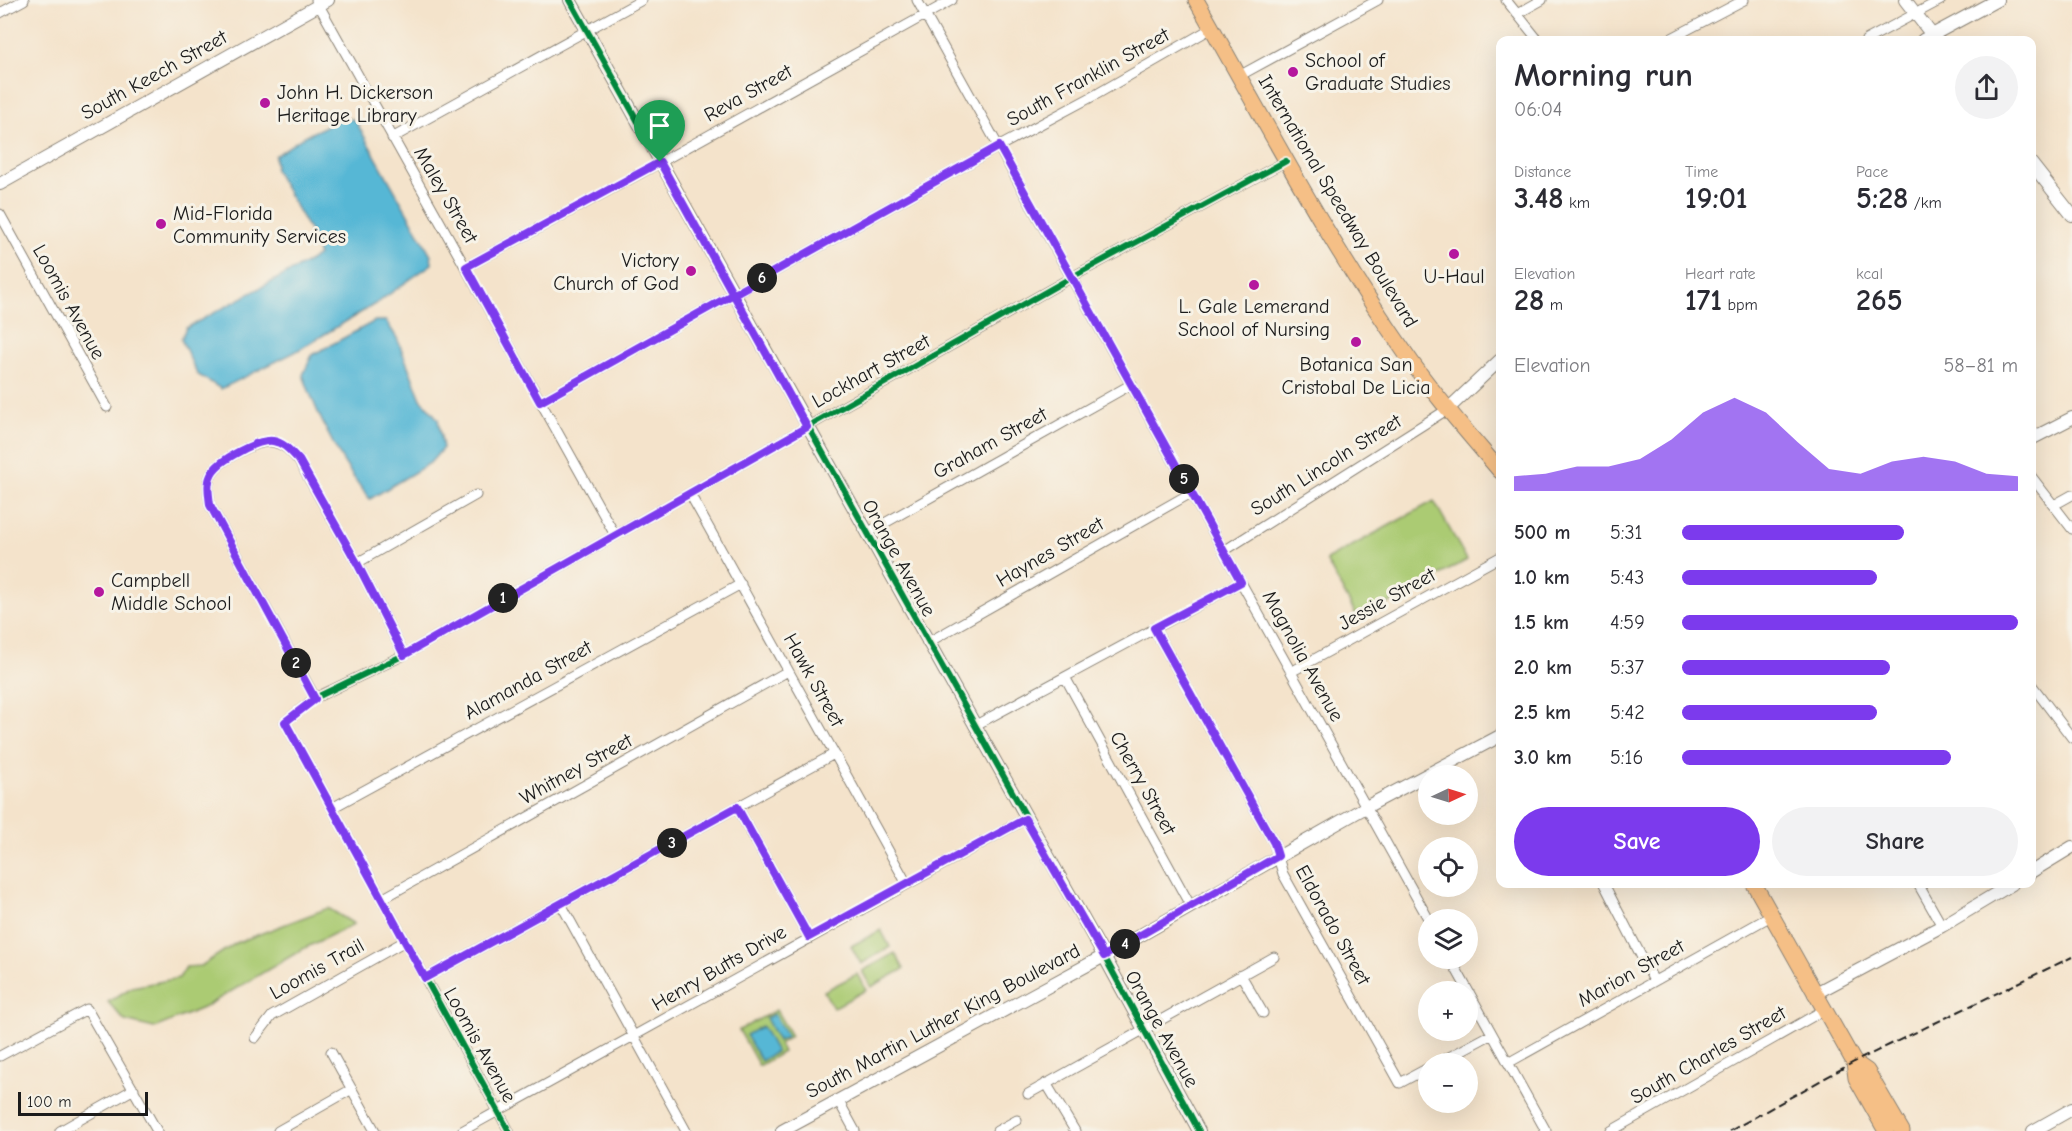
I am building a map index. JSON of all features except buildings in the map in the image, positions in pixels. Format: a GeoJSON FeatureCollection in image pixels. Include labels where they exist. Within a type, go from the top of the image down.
{"type":"FeatureCollection","features":[{"type":"Feature","properties":{"kind":"main road","name":"International Speedway Boulevard"},"geometry":{"type":"LineString","coordinates":[[1196,0],[1286,161],[1366,294],[1407,356],[1496,466]]}},
{"type":"Feature","properties":{"kind":"main road"},"geometry":{"type":"LineString","coordinates":[[1756,888],[1854,1062],[1856,1078],[1886,1131]]}},
{"type":"Feature","properties":{"kind":"main road"},"geometry":{"type":"LineString","coordinates":[[1854,1062],[1867,1071],[1902,1131]]}},
{"type":"Feature","properties":{"kind":"main road"},"geometry":{"type":"LineString","coordinates":[[1866,1096],[1886,1118],[1893,1131]]}},
{"type":"Feature","properties":{"kind":"street"},"geometry":{"type":"LineString","coordinates":[[0,13],[24,0]]}},
{"type":"Feature","properties":{"kind":"street","name":"Orange Avenue"},"geometry":{"type":"LineString","coordinates":[[570,0],[1025,819],[1104,956],[1199,1131]]}},
{"type":"Feature","properties":{"kind":"street"},"geometry":{"type":"LineString","coordinates":[[392,138],[642,0]]}},
{"type":"Feature","properties":{"kind":"street","name":"Magnolia Avenue"},"geometry":{"type":"LineString","coordinates":[[917,0],[1423,909]]}},
{"type":"Feature","properties":{"kind":"street","name":"Reva Street"},"geometry":{"type":"LineString","coordinates":[[466,267],[952,0]]}},
{"type":"Feature","properties":{"kind":"street"},"geometry":{"type":"LineString","coordinates":[[1239,76],[1378,0]]}},
{"type":"Feature","properties":{"kind":"street"},"geometry":{"type":"LineString","coordinates":[[1506,0],[1535,36]]}},
{"type":"Feature","properties":{"kind":"street"},"geometry":{"type":"LineString","coordinates":[[1517,14],[1542,0]]}},
{"type":"Feature","properties":{"kind":"street"},"geometry":{"type":"LineString","coordinates":[[1676,36],[1744,0]]}},
{"type":"Feature","properties":{"kind":"street"},"geometry":{"type":"LineString","coordinates":[[1905,0],[1929,36]]}},
{"type":"Feature","properties":{"kind":"street"},"geometry":{"type":"LineString","coordinates":[[1874,36],[1941,0]]}},
{"type":"Feature","properties":{"kind":"street"},"geometry":{"type":"LineString","coordinates":[[1936,36],[1997,0]]}},
{"type":"Feature","properties":{"kind":"street","name":"Maley Street"},"geometry":{"type":"LineString","coordinates":[[321,2],[392,138],[615,535]]}},
{"type":"Feature","properties":{"kind":"street","name":"South Keech Street"},"geometry":{"type":"LineString","coordinates":[[0,184],[321,2]]}},
{"type":"Feature","properties":{"kind":"street","name":"South Franklin Street"},"geometry":{"type":"LineString","coordinates":[[540,402],[1212,28]]}},
{"type":"Feature","properties":{"kind":"street","name":"Lockhart Street"},"geometry":{"type":"LineString","coordinates":[[285,722],[315,699],[404,655],[1072,277],[1286,161]]}},
{"type":"Feature","properties":{"kind":"street"},"geometry":{"type":"LineString","coordinates":[[2036,169],[2072,215]]}},
{"type":"Feature","properties":{"kind":"street","name":"Loomis Avenue"},"geometry":{"type":"LineString","coordinates":[[0,214],[107,407]]}},
{"type":"Feature","properties":{"kind":"street"},"geometry":{"type":"LineString","coordinates":[[1448,409],[1496,364]]}},
{"type":"Feature","properties":{"kind":"street","name":"Graham Street"},"geometry":{"type":"LineString","coordinates":[[867,533],[1132,384]]}},
{"type":"Feature","properties":{"kind":"street","name":"South Lincoln Street"},"geometry":{"type":"LineString","coordinates":[[1224,551],[1448,409]]}},
{"type":"Feature","properties":{"kind":"street"},"geometry":{"type":"LineString","coordinates":[[2036,436],[2072,418]]}},
{"type":"Feature","properties":{"kind":"street"},"geometry":{"type":"LineString","coordinates":[[315,699],[210,505],[208,486],[212,472],[255,443],[272,441],[286,446],[299,460],[357,563],[404,655]]}},
{"type":"Feature","properties":{"kind":"street"},"geometry":{"type":"LineString","coordinates":[[2036,482],[2072,529]]}},
{"type":"Feature","properties":{"kind":"street","name":"Haynes Street"},"geometry":{"type":"LineString","coordinates":[[927,643],[1191,493]]}},
{"type":"Feature","properties":{"kind":"street","name":"Hawk Street"},"geometry":{"type":"LineString","coordinates":[[690,494],[907,884]]}},
{"type":"Feature","properties":{"kind":"street"},"geometry":{"type":"LineString","coordinates":[[357,563],[476,495]]}},
{"type":"Feature","properties":{"kind":"street"},"geometry":{"type":"LineString","coordinates":[[2054,505],[2072,495]]}},
{"type":"Feature","properties":{"kind":"street","name":"Jessie Street"},"geometry":{"type":"LineString","coordinates":[[1291,672],[1496,559]]}},
{"type":"Feature","properties":{"kind":"street"},"geometry":{"type":"LineString","coordinates":[[974,726],[1241,582]]}},
{"type":"Feature","properties":{"kind":"street","name":"Alamanda Street"},"geometry":{"type":"LineString","coordinates":[[332,808],[741,584]]}},
{"type":"Feature","properties":{"kind":"street","name":"Eldorado Street"},"geometry":{"type":"LineString","coordinates":[[1154,628],[1274,843],[1283,874],[1400,1083],[1418,1073]]}},
{"type":"Feature","properties":{"kind":"street","name":"Whitney Street"},"geometry":{"type":"LineString","coordinates":[[382,899],[788,671]]}},
{"type":"Feature","properties":{"kind":"street","name":"Cherry Street"},"geometry":{"type":"LineString","coordinates":[[1065,677],[1190,905]]}},
{"type":"Feature","properties":{"kind":"street"},"geometry":{"type":"LineString","coordinates":[[2036,691],[2072,738]]}},
{"type":"Feature","properties":{"kind":"street","name":"Loomis Avenue"},"geometry":{"type":"LineString","coordinates":[[285,722],[509,1131]]}},
{"type":"Feature","properties":{"kind":"street","name":"South Martin Luther King Boulevard"},"geometry":{"type":"LineString","coordinates":[[782,1131],[1104,956],[1190,905],[1366,807],[1496,738]]}},
{"type":"Feature","properties":{"kind":"street"},"geometry":{"type":"LineString","coordinates":[[425,978],[834,754]]}},
{"type":"Feature","properties":{"kind":"street"},"geometry":{"type":"LineString","coordinates":[[737,807],[809,937]]}},
{"type":"Feature","properties":{"kind":"street","name":"Henry Butts Drive"},"geometry":{"type":"LineString","coordinates":[[462,1131],[1025,819]]}},
{"type":"Feature","properties":{"kind":"street"},"geometry":{"type":"LineString","coordinates":[[2036,869],[2072,847]]}},
{"type":"Feature","properties":{"kind":"street"},"geometry":{"type":"LineString","coordinates":[[1606,888],[1654,981]]}},
{"type":"Feature","properties":{"kind":"street"},"geometry":{"type":"LineString","coordinates":[[1920,888],[1942,926]]}},
{"type":"Feature","properties":{"kind":"street"},"geometry":{"type":"LineString","coordinates":[[1814,994],[1942,926],[2005,888]]}},
{"type":"Feature","properties":{"kind":"street"},"geometry":{"type":"LineString","coordinates":[[561,904],[686,1131]]}},
{"type":"Feature","properties":{"kind":"street","name":"Marion Street"},"geometry":{"type":"LineString","coordinates":[[1508,1063],[1771,916]]}},
{"type":"Feature","properties":{"kind":"street","name":"Loomis Trail"},"geometry":{"type":"LineString","coordinates":[[255,1038],[272,1016],[405,941]]}},
{"type":"Feature","properties":{"kind":"street"},"geometry":{"type":"LineString","coordinates":[[1028,1094],[1274,957]]}},
{"type":"Feature","properties":{"kind":"street"},"geometry":{"type":"LineString","coordinates":[[1456,969],[1546,1131]]}},
{"type":"Feature","properties":{"kind":"street"},"geometry":{"type":"LineString","coordinates":[[1241,975],[1263,1013]]}},
{"type":"Feature","properties":{"kind":"street"},"geometry":{"type":"LineString","coordinates":[[0,1056],[87,1009],[157,1131]]}},
{"type":"Feature","properties":{"kind":"street","name":"South Charles Street"},"geometry":{"type":"LineString","coordinates":[[1611,1131],[1824,1010]]}},
{"type":"Feature","properties":{"kind":"street"},"geometry":{"type":"LineString","coordinates":[[1457,1053],[1492,1034]]}},
{"type":"Feature","properties":{"kind":"street"},"geometry":{"type":"LineString","coordinates":[[331,1052],[375,1131]]}},
{"type":"Feature","properties":{"kind":"street"},"geometry":{"type":"LineString","coordinates":[[1046,1083],[1075,1131]]}},
{"type":"Feature","properties":{"kind":"street"},"geometry":{"type":"LineString","coordinates":[[60,1131],[134,1089]]}},
{"type":"Feature","properties":{"kind":"street"},"geometry":{"type":"LineString","coordinates":[[278,1131],[352,1089]]}},
{"type":"Feature","properties":{"kind":"street"},"geometry":{"type":"LineString","coordinates":[[838,1100],[855,1131]]}},
{"type":"Feature","properties":{"kind":"street"},"geometry":{"type":"LineString","coordinates":[[2033,1131],[2072,1109]]}},
{"type":"Feature","properties":{"kind":"street"},"geometry":{"type":"LineString","coordinates":[[997,1131],[1017,1120]]}},
{"type":"Feature","properties":{"kind":"green space"},"geometry":{"type":"Polygon","coordinates":[[[1434,501],[1467,560],[1359,620],[1326,560],[1434,501]]]}},
{"type":"Feature","properties":{"kind":"green space"},"geometry":{"type":"Polygon","coordinates":[[[328,908],[354,924],[303,949],[203,1008],[154,1028],[125,1021],[108,1002],[132,987],[179,978],[186,967],[201,966],[236,943],[328,908]]]}},
{"type":"Feature","properties":{"kind":"green space"},"geometry":{"type":"Polygon","coordinates":[[[881,930],[890,947],[861,964],[851,946],[881,930]]]}},
{"type":"Feature","properties":{"kind":"green space"},"geometry":{"type":"Polygon","coordinates":[[[895,953],[904,969],[871,987],[862,971],[895,953]]]}},
{"type":"Feature","properties":{"kind":"green space"},"geometry":{"type":"Polygon","coordinates":[[[857,974],[866,990],[833,1008],[824,991],[857,974]]]}},
{"type":"Feature","properties":{"kind":"green space"},"geometry":{"type":"Polygon","coordinates":[[[776,1010],[791,1036],[779,1044],[783,1052],[759,1066],[739,1030],[776,1010]]]}},
{"type":"Feature","properties":{"kind":"water"},"geometry":{"type":"Polygon","coordinates":[[[343,118],[355,120],[431,255],[432,264],[375,304],[295,352],[221,389],[197,374],[181,339],[186,328],[318,255],[316,242],[275,170],[275,156],[305,136],[343,118]]]}},
{"type":"Feature","properties":{"kind":"water"},"geometry":{"type":"Polygon","coordinates":[[[375,321],[386,321],[397,338],[421,399],[438,419],[443,448],[430,463],[370,499],[349,471],[331,440],[303,375],[312,355],[375,321]]]}},
{"type":"Feature","properties":{"kind":"water"},"geometry":{"type":"Polygon","coordinates":[[[774,1014],[787,1037],[778,1041],[766,1018],[774,1014]]]}},
{"type":"Feature","properties":{"kind":"water"},"geometry":{"type":"Polygon","coordinates":[[[762,1026],[776,1052],[761,1061],[746,1035],[762,1026]]]}},
{"type":"Feature","properties":{"kind":"railway"},"geometry":{"type":"LineString","coordinates":[[1730,1131],[1854,1062],[2072,957]]}},
{"type":"Feature","properties":{"kind":"cycle path"},"geometry":{"type":"LineString","coordinates":[[570,0],[1104,956],[1199,1131]]}},
{"type":"Feature","properties":{"kind":"cycle path"},"geometry":{"type":"LineString","coordinates":[[509,1131],[285,722],[315,698],[404,655],[1072,277],[1286,161]]}},
{"type":"Feature","properties":{"kind":"place","name":"School of Graduate Studies"},"geometry":{"type":"Point","coordinates":[1293,72]}},
{"type":"Feature","properties":{"kind":"place","name":"John H. Dickerson Heritage Library"},"geometry":{"type":"Point","coordinates":[265,103]}},
{"type":"Feature","properties":{"kind":"place","name":"Mid-Florida Community Services"},"geometry":{"type":"Point","coordinates":[161,224]}},
{"type":"Feature","properties":{"kind":"place","name":"U-Haul"},"geometry":{"type":"Point","coordinates":[1454,254]}},
{"type":"Feature","properties":{"kind":"place","name":"Victory Church of God"},"geometry":{"type":"Point","coordinates":[691,271]}},
{"type":"Feature","properties":{"kind":"place","name":"L. Gale Lemerand School of Nursing"},"geometry":{"type":"Point","coordinates":[1254,285]}},
{"type":"Feature","properties":{"kind":"place","name":"Botanica San Cristobal De Licia"},"geometry":{"type":"Point","coordinates":[1356,342]}},
{"type":"Feature","properties":{"kind":"place","name":"Campbell Middle School"},"geometry":{"type":"Point","coordinates":[99,592]}},
{"type":"Feature","properties":{"kind":"route"},"geometry":{"type":"LineString","coordinates":[[660,162],[466,267],[540,402],[733,293],[999,146],[1241,582],[1154,628],[1274,843],[1278,856],[1104,956],[1025,819],[809,937],[737,807],[425,978],[285,722],[315,699],[210,505],[208,486],[212,472],[255,443],[272,441],[286,446],[299,460],[357,563],[404,655],[807,427],[733,293],[660,162]]}}]}
